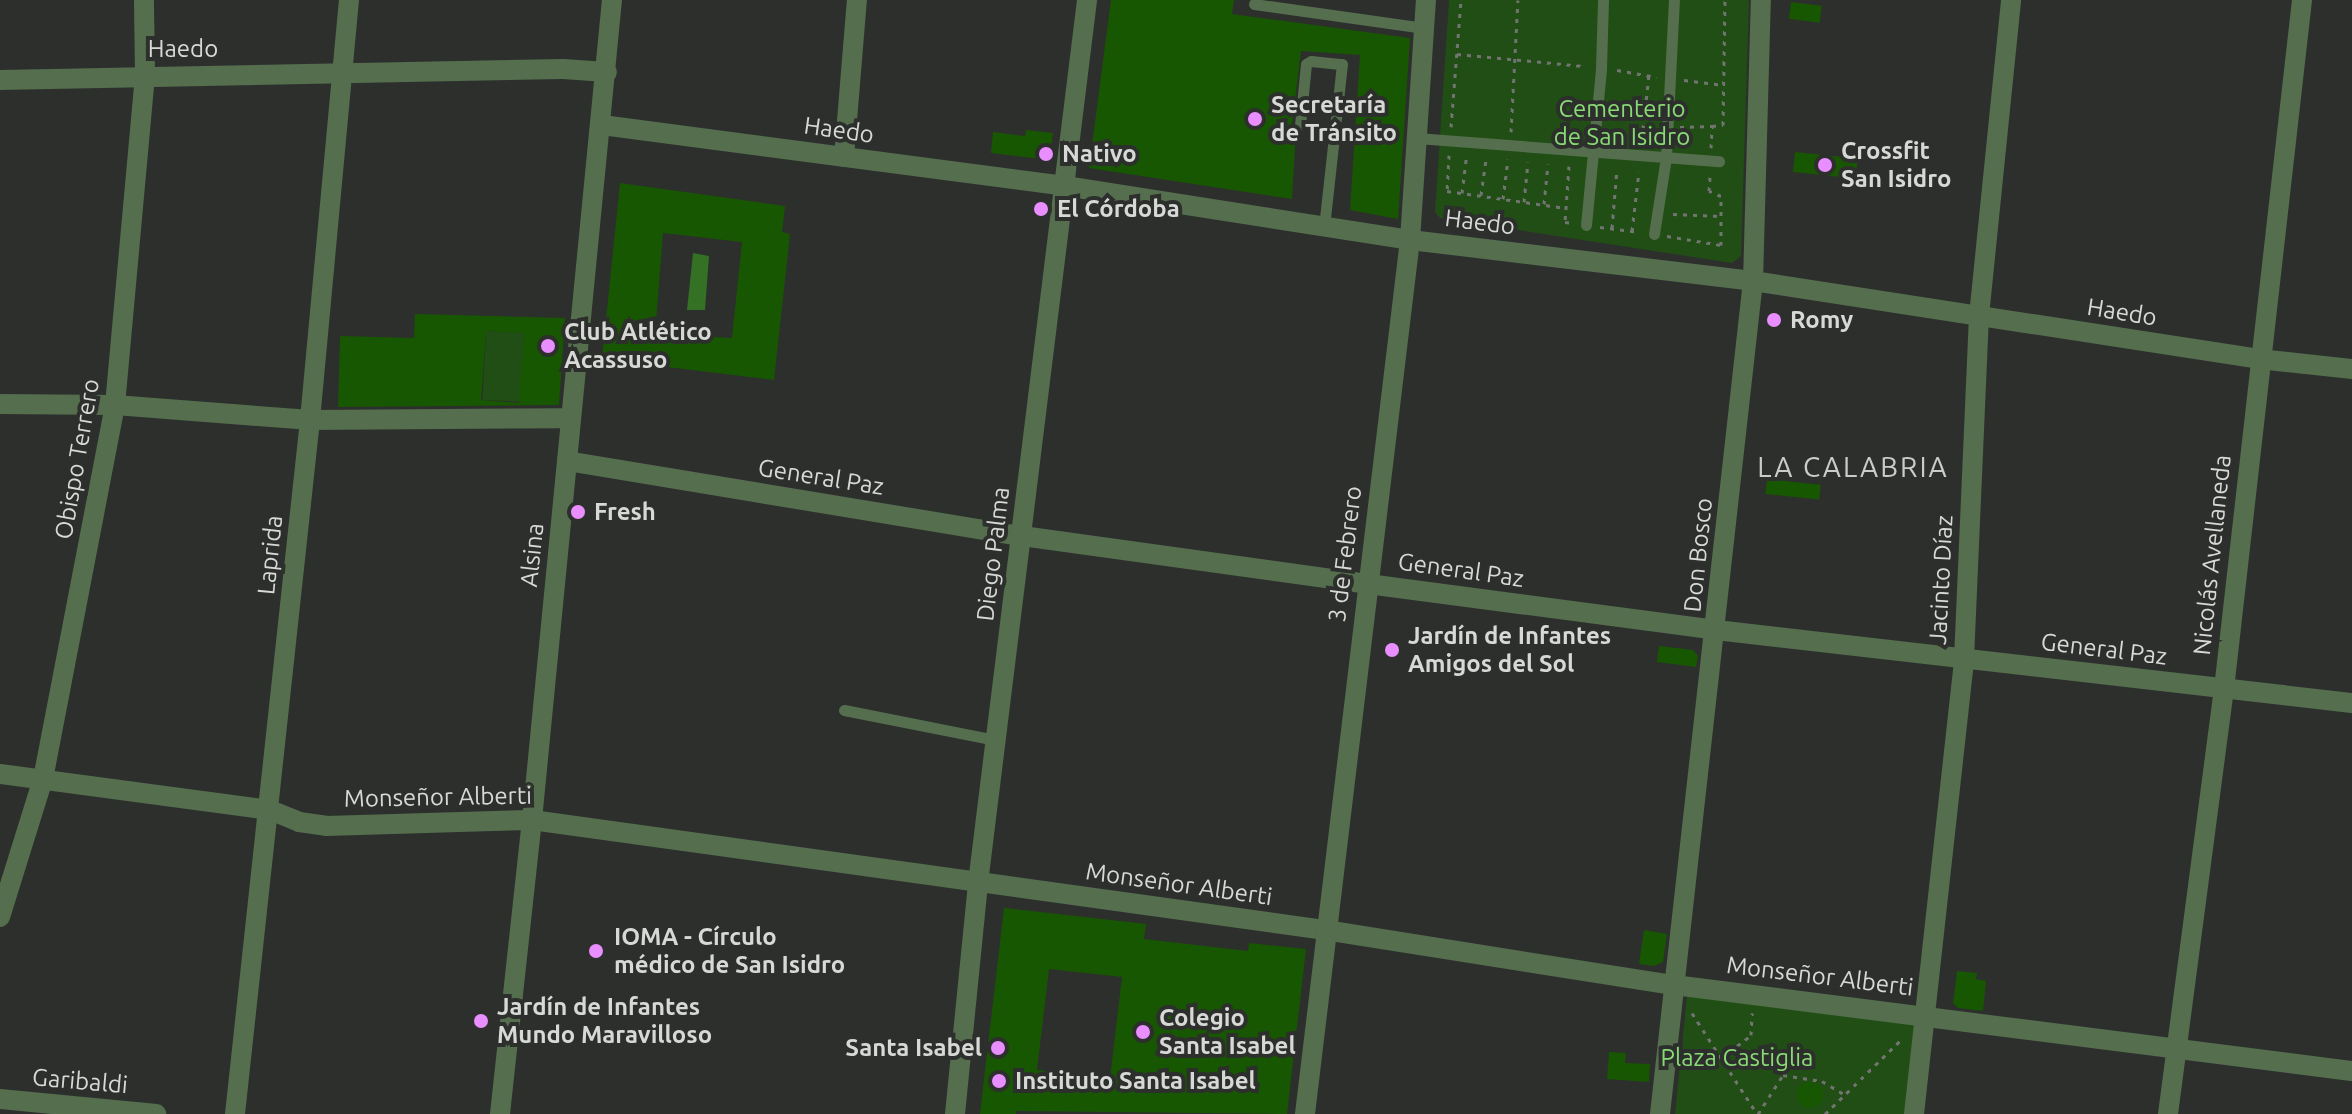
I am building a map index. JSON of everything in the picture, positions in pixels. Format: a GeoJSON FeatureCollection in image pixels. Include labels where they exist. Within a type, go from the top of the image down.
{"type":"FeatureCollection","features":[{"type":"Feature","properties":{"kind":"street","name":"Obispo Terrero"},"geometry":{"type":"LineString","coordinates":[[0,917],[43,779],[115,405],[145,75],[144,0]]}},
{"type":"Feature","properties":{"kind":"street","name":"Laprida"},"geometry":{"type":"LineString","coordinates":[[235,1114],[310,420],[349,0]]}},
{"type":"Feature","properties":{"kind":"street","name":"Alsina"},"geometry":{"type":"LineString","coordinates":[[500,1114],[602,125],[612,0]]}},
{"type":"Feature","properties":{"kind":"street"},"geometry":{"type":"LineString","coordinates":[[844,157],[857,0]]}},
{"type":"Feature","properties":{"kind":"street","name":"Diego Palma"},"geometry":{"type":"LineString","coordinates":[[955,1114],[978,883],[1087,0]]}},
{"type":"Feature","properties":{"kind":"street","name":"3 de Febrero"},"geometry":{"type":"LineString","coordinates":[[1305,1114],[1410,240],[1426,0]]}},
{"type":"Feature","properties":{"kind":"street","name":"Don Bosco"},"geometry":{"type":"LineString","coordinates":[[1660,1114],[1753,281],[1761,0]]}},
{"type":"Feature","properties":{"kind":"street","name":"Jacinto Díaz"},"geometry":{"type":"LineString","coordinates":[[1914,1114],[1964,659],[1979,316],[2011,0]]}},
{"type":"Feature","properties":{"kind":"street","name":"Nicolás Avellaneda"},"geometry":{"type":"LineString","coordinates":[[2168,1114],[2224,689],[2302,0]]}},
{"type":"Feature","properties":{"kind":"street","name":"Haedo"},"geometry":{"type":"LineString","coordinates":[[0,80],[563,69],[607,72]]}},
{"type":"Feature","properties":{"kind":"street","name":"Haedo"},"geometry":{"type":"LineString","coordinates":[[602,125],[1065,186],[1410,240],[1753,281],[2259,359],[2352,369]]}},
{"type":"Feature","properties":{"kind":"street"},"geometry":{"type":"LineString","coordinates":[[0,404],[115,405],[310,420],[570,418]]}},
{"type":"Feature","properties":{"kind":"street","name":"General Paz"},"geometry":{"type":"LineString","coordinates":[[567,461],[1022,536],[1368,584],[1716,630],[2352,703]]}},
{"type":"Feature","properties":{"kind":"street","name":"Monseñor Alberti"},"geometry":{"type":"LineString","coordinates":[[0,774],[270,810],[299,822],[326,826],[532,820],[1325,930],[1674,985],[2352,1071]]}},
{"type":"Feature","properties":{"kind":"street","name":"Garibaldi"},"geometry":{"type":"LineString","coordinates":[[0,1099],[156,1114]]}},
{"type":"Feature","properties":{"kind":"lane"},"geometry":{"type":"LineString","coordinates":[[1586,225],[1594,151],[1603,0]]}},
{"type":"Feature","properties":{"kind":"lane"},"geometry":{"type":"LineString","coordinates":[[1654,234],[1666,157],[1674,0]]}},
{"type":"Feature","properties":{"kind":"lane"},"geometry":{"type":"LineString","coordinates":[[1254,4],[1424,28]]}},
{"type":"Feature","properties":{"kind":"lane"},"geometry":{"type":"LineString","coordinates":[[1300,125],[1306,64],[1311,61],[1342,64],[1324,226]]}},
{"type":"Feature","properties":{"kind":"lane"},"geometry":{"type":"LineString","coordinates":[[1417,138],[1719,161]]}},
{"type":"Feature","properties":{"kind":"lane"},"geometry":{"type":"LineString","coordinates":[[844,710],[996,740]]}},
{"type":"Feature","properties":{"kind":"path"},"geometry":{"type":"LineString","coordinates":[[1503,199],[1510,145],[1518,0]]}},
{"type":"Feature","properties":{"kind":"path"},"geometry":{"type":"LineString","coordinates":[[1668,127],[1712,126]]}},
{"type":"Feature","properties":{"kind":"path"},"geometry":{"type":"LineString","coordinates":[[1462,193],[1468,142]]}},
{"type":"Feature","properties":{"kind":"path"},"geometry":{"type":"LineString","coordinates":[[1481,196],[1488,143]]}},
{"type":"Feature","properties":{"kind":"path"},"geometry":{"type":"LineString","coordinates":[[1524,202],[1530,147]]}},
{"type":"Feature","properties":{"kind":"path"},"geometry":{"type":"LineString","coordinates":[[1544,205],[1549,148]]}},
{"type":"Feature","properties":{"kind":"path"},"geometry":{"type":"LineString","coordinates":[[1565,222],[1570,150]]}},
{"type":"Feature","properties":{"kind":"path"},"geometry":{"type":"LineString","coordinates":[[1612,228],[1618,153]]}},
{"type":"Feature","properties":{"kind":"path"},"geometry":{"type":"LineString","coordinates":[[1657,213],[1721,216]]}},
{"type":"Feature","properties":{"kind":"path"},"geometry":{"type":"LineString","coordinates":[[1674,985],[1757,1114],[1783,1075],[1822,1081],[1845,1095]]}},
{"type":"Feature","properties":{"kind":"path"},"geometry":{"type":"LineString","coordinates":[[1721,1058],[1751,1035],[1753,995]]}},
{"type":"Feature","properties":{"kind":"path"},"geometry":{"type":"LineString","coordinates":[[1825,1114],[1927,1015]]}},
{"type":"Feature","properties":{"kind":"green space","name":"Cementerio de San Isidro"},"geometry":{"type":"Polygon","coordinates":[[[1449,0],[1749,0],[1741,256],[1732,263],[1440,218],[1435,212],[1449,0]]]}},
{"type":"Feature","properties":{"kind":"green space"},"geometry":{"type":"Polygon","coordinates":[[[486,331],[524,333],[520,402],[482,400],[486,331]]]}},
{"type":"Feature","properties":{"kind":"green space","name":"Plaza Castiglia"},"geometry":{"type":"Polygon","coordinates":[[[1687,996],[1919,1024],[1908,1114],[1675,1114],[1687,996]]]}},
{"type":"Feature","properties":{"kind":"shaded area"},"geometry":{"type":"Polygon","coordinates":[[[693,253],[709,256],[705,310],[687,310],[693,253]]]}},
{"type":"Feature","properties":{"kind":"building"},"geometry":{"type":"Polygon","coordinates":[[[1111,0],[1234,0],[1232,14],[1410,38],[1398,219],[1350,210],[1360,55],[1301,51],[1292,124],[1296,132],[1292,199],[1089,168],[1111,0]]]}},
{"type":"Feature","properties":{"kind":"building"},"geometry":{"type":"Polygon","coordinates":[[[1791,2],[1822,6],[1820,23],[1789,19],[1791,2]]]}},
{"type":"Feature","properties":{"kind":"building"},"geometry":{"type":"Polygon","coordinates":[[[1026,130],[1053,133],[1050,154],[1042,159],[991,153],[993,132],[1025,136],[1026,130]]]}},
{"type":"Feature","properties":{"kind":"building","name":"Crossfit San Isidro"},"geometry":{"type":"Polygon","coordinates":[[[1795,152],[1858,159],[1856,178],[1793,172],[1795,152]]]}},
{"type":"Feature","properties":{"kind":"building"},"geometry":{"type":"Polygon","coordinates":[[[620,183],[785,206],[782,232],[790,234],[774,380],[602,359],[620,183]],[[663,233],[655,334],[732,338],[742,242],[663,233]]]}},
{"type":"Feature","properties":{"kind":"building"},"geometry":{"type":"Polygon","coordinates":[[[415,314],[565,318],[559,405],[338,407],[340,336],[414,338],[415,314]],[[486,331],[481,400],[519,403],[524,333],[486,331]]]}},
{"type":"Feature","properties":{"kind":"building"},"geometry":{"type":"Polygon","coordinates":[[[1767,479],[1821,485],[1819,500],[1765,494],[1767,479]]]}},
{"type":"Feature","properties":{"kind":"building"},"geometry":{"type":"Polygon","coordinates":[[[1659,646],[1693,650],[1698,656],[1696,667],[1657,662],[1659,646]]]}},
{"type":"Feature","properties":{"kind":"building","name":"Colegio Santa Isabel"},"geometry":{"type":"Polygon","coordinates":[[[1004,908],[1146,924],[1144,939],[1248,951],[1249,943],[1306,949],[1287,1114],[1016,1111],[1016,1114],[980,1114],[1004,908]],[[1049,969],[1037,1070],[1110,1079],[1122,977],[1049,969]]]}},
{"type":"Feature","properties":{"kind":"building"},"geometry":{"type":"Polygon","coordinates":[[[1644,930],[1667,934],[1663,962],[1654,966],[1639,964],[1644,930]]]}},
{"type":"Feature","properties":{"kind":"building"},"geometry":{"type":"Polygon","coordinates":[[[1957,971],[1977,973],[1976,979],[1986,981],[1983,1011],[1958,1008],[1953,1003],[1957,971]]]}},
{"type":"Feature","properties":{"kind":"building"},"geometry":{"type":"Polygon","coordinates":[[[1609,1052],[1626,1053],[1625,1063],[1650,1064],[1649,1082],[1607,1079],[1609,1052]]]}},
{"type":"Feature","properties":{"kind":"building"},"geometry":{"type":"Polygon","coordinates":[[[1810,1082],[1819,1086],[1823,1095],[1819,1104],[1810,1108],[1801,1104],[1797,1095],[1801,1086],[1810,1082]]]}},
{"type":"Feature","properties":{"kind":"place","name":"Secretaría de Tránsito"},"geometry":{"type":"Point","coordinates":[1255,119]}},
{"type":"Feature","properties":{"kind":"place","name":"Nativo"},"geometry":{"type":"Point","coordinates":[1046,154]}},
{"type":"Feature","properties":{"kind":"place","name":"Crossfit San Isidro"},"geometry":{"type":"Point","coordinates":[1825,165]}},
{"type":"Feature","properties":{"kind":"place","name":"El Córdoba"},"geometry":{"type":"Point","coordinates":[1041,209]}},
{"type":"Feature","properties":{"kind":"place","name":"Romy"},"geometry":{"type":"Point","coordinates":[1774,320]}},
{"type":"Feature","properties":{"kind":"place","name":"Club Atlético Acassuso"},"geometry":{"type":"Point","coordinates":[548,346]}},
{"type":"Feature","properties":{"kind":"place","name":"Fresh"},"geometry":{"type":"Point","coordinates":[578,512]}},
{"type":"Feature","properties":{"kind":"place","name":"Jardín de Infantes Amigos del Sol"},"geometry":{"type":"Point","coordinates":[1392,650]}},
{"type":"Feature","properties":{"kind":"place","name":"IOMA - Círculo médico de San Isidro"},"geometry":{"type":"Point","coordinates":[596,951]}},
{"type":"Feature","properties":{"kind":"place","name":"Jardín de Infantes Mundo Maravilloso"},"geometry":{"type":"Point","coordinates":[481,1021]}},
{"type":"Feature","properties":{"kind":"place","name":"Colegio Santa Isabel"},"geometry":{"type":"Point","coordinates":[1143,1032]}},
{"type":"Feature","properties":{"kind":"place","name":"Santa Isabel"},"geometry":{"type":"Point","coordinates":[998,1048]}},
{"type":"Feature","properties":{"kind":"place","name":"Instituto Santa Isabel"},"geometry":{"type":"Point","coordinates":[999,1081]}},
{"type":"Feature","properties":{"kind":"district","name":"LA CALABRIA"},"geometry":{"type":"Point","coordinates":[1853,467]}}]}
